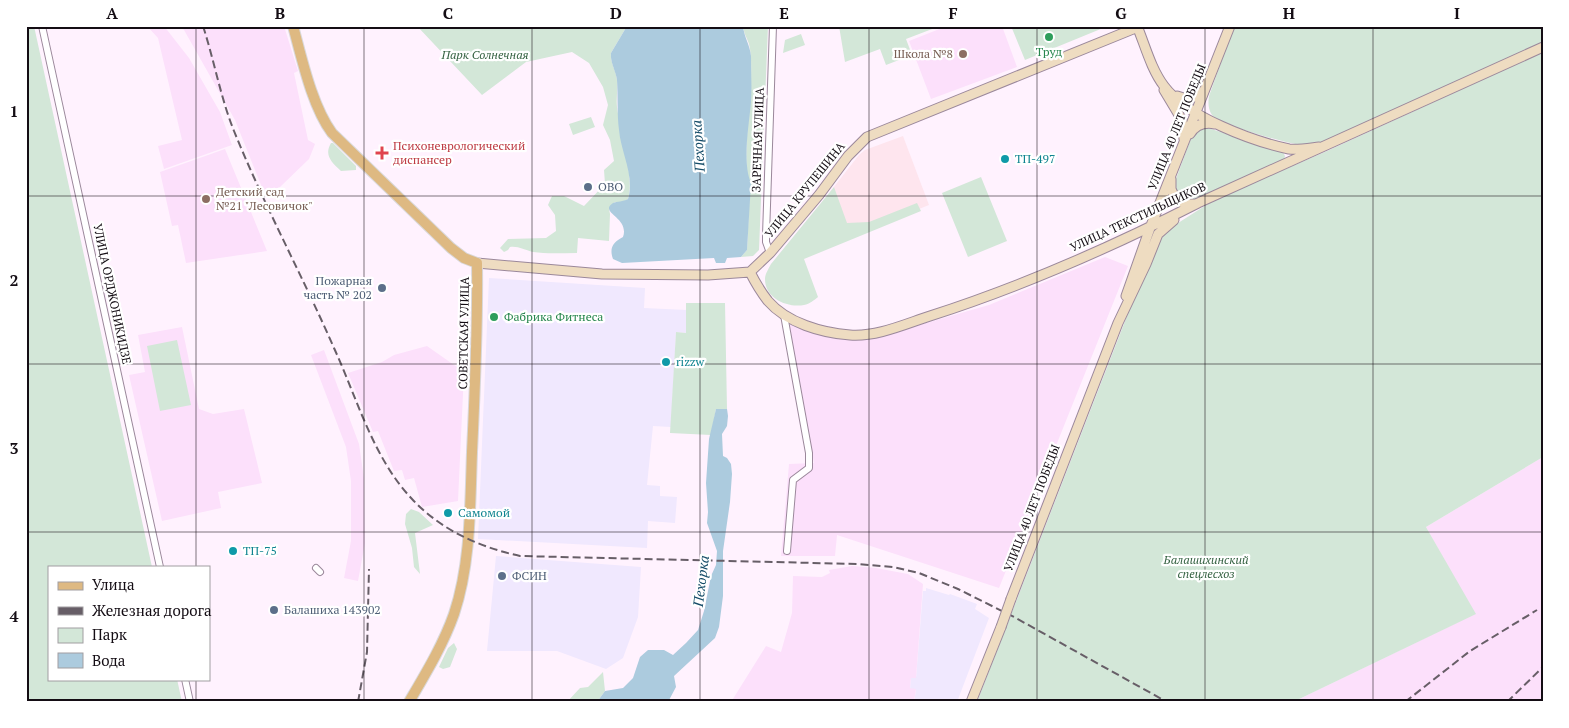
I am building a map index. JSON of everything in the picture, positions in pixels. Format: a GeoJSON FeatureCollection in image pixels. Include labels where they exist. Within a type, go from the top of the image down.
{"type":"FeatureCollection","features":[{"type":"Feature","properties":{"kind":"main road","name":"СОВЕТСКАЯ УЛИЦА"},"geometry":{"type":"LineString","coordinates":[[293,26],[320,113],[328,128],[368,170],[451,248],[464,258],[477,263],[477,338],[471,489],[463,574],[455,608],[440,648],[409,702]]}},
{"type":"Feature","properties":{"kind":"street","name":"УЛИЦА ОРДЖОНИКИДЗЕ"},"geometry":{"type":"LineString","coordinates":[[42,26],[160,566]]}},
{"type":"Feature","properties":{"kind":"street","name":"ЗАРЕЧНАЯ УЛИЦА"},"geometry":{"type":"LineString","coordinates":[[770,253],[766,242],[766,225],[773,26]]}},
{"type":"Feature","properties":{"kind":"street","name":"УЛИЦА 40 ЛЕТ ПОБЕДЫ"},"geometry":{"type":"LineString","coordinates":[[971,702],[1118,323],[1150,228],[1230,26]]}},
{"type":"Feature","properties":{"kind":"street"},"geometry":{"type":"LineString","coordinates":[[1137,27],[1167,95],[1182,120],[1183,147]]}},
{"type":"Feature","properties":{"kind":"street","name":"УЛИЦА КРУПЕШИНА"},"geometry":{"type":"LineString","coordinates":[[750,272],[770,253],[819,195],[848,156],[867,137],[1137,27]]}},
{"type":"Feature","properties":{"kind":"street","name":"УЛИЦА ТЕКСТИЛЬЩИКОВ"},"geometry":{"type":"LineString","coordinates":[[750,272],[769,302],[784,315],[803,324],[827,332],[852,335],[884,331],[987,298],[1125,239],[1198,203],[1288,164],[1543,47]]}},
{"type":"Feature","properties":{"kind":"street"},"geometry":{"type":"LineString","coordinates":[[1160,80],[1170,93],[1218,125],[1248,137],[1291,149],[1325,147]]}},
{"type":"Feature","properties":{"kind":"street"},"geometry":{"type":"LineString","coordinates":[[1170,93],[1181,98],[1193,98],[1201,94],[1208,84]]}},
{"type":"Feature","properties":{"kind":"street"},"geometry":{"type":"LineString","coordinates":[[1208,84],[1205,107],[1218,125]]}},
{"type":"Feature","properties":{"kind":"street"},"geometry":{"type":"LineString","coordinates":[[1183,147],[1191,131],[1197,126],[1206,123],[1218,125]]}},
{"type":"Feature","properties":{"kind":"street"},"geometry":{"type":"LineString","coordinates":[[1288,164],[1294,158],[1291,149]]}},
{"type":"Feature","properties":{"kind":"street"},"geometry":{"type":"LineString","coordinates":[[1172,174],[1171,184],[1176,200],[1185,204],[1198,203]]}},
{"type":"Feature","properties":{"kind":"street","name":"УЛИЦА 40 ЛЕТ ПОБЕДЫ"},"geometry":{"type":"LineString","coordinates":[[1118,323],[1158,234],[1198,203]]}},
{"type":"Feature","properties":{"kind":"street"},"geometry":{"type":"LineString","coordinates":[[1125,239],[1133,244],[1137,251],[1134,271]]}},
{"type":"Feature","properties":{"kind":"street"},"geometry":{"type":"LineString","coordinates":[[477,263],[602,274],[708,275],[750,272]]}},
{"type":"Feature","properties":{"kind":"street"},"geometry":{"type":"LineString","coordinates":[[784,315],[809,453],[809,468],[793,480],[787,551]]}},
{"type":"Feature","properties":{"kind":"street"},"geometry":{"type":"LineString","coordinates":[[185,680],[190,702]]}},
{"type":"Feature","properties":{"kind":"shaded area"},"geometry":{"type":"Polygon","coordinates":[[[147,26],[164,26],[189,58],[220,112],[232,145],[164,169],[158,146],[182,140],[158,38],[147,26]]]}},
{"type":"Feature","properties":{"kind":"shaded area"},"geometry":{"type":"Polygon","coordinates":[[[180,26],[284,26],[298,71],[294,73],[308,140],[315,144],[309,159],[280,187],[265,195],[235,120],[180,26]]]}},
{"type":"Feature","properties":{"kind":"shaded area","name":"Школа №8"},"geometry":{"type":"Polygon","coordinates":[[[947,26],[1002,26],[1017,67],[931,99],[909,41],[947,26]]]}},
{"type":"Feature","properties":{"kind":"shaded area"},"geometry":{"type":"Polygon","coordinates":[[[903,136],[929,205],[847,238],[830,192],[865,150],[903,136]]]}},
{"type":"Feature","properties":{"kind":"shaded area","name":"Детский сад №21 \"Лесовичок\""},"geometry":{"type":"Polygon","coordinates":[[[225,149],[267,251],[186,263],[178,225],[172,226],[160,172],[225,149]]]}},
{"type":"Feature","properties":{"kind":"shaded area"},"geometry":{"type":"Polygon","coordinates":[[[1105,257],[1128,266],[999,588],[837,535],[835,556],[781,556],[789,464],[814,463],[787,322],[826,336],[852,340],[884,335],[989,305],[1105,257]]]}},
{"type":"Feature","properties":{"kind":"shaded area"},"geometry":{"type":"Polygon","coordinates":[[[489,278],[645,288],[644,308],[687,310],[686,333],[676,332],[671,427],[653,426],[647,485],[660,486],[660,496],[677,497],[675,523],[648,521],[647,548],[478,539],[489,278]]]}},
{"type":"Feature","properties":{"kind":"shaded area"},"geometry":{"type":"Polygon","coordinates":[[[182,327],[199,409],[213,414],[244,409],[262,483],[218,492],[221,508],[162,521],[129,375],[145,372],[138,335],[182,327]]]}},
{"type":"Feature","properties":{"kind":"shaded area"},"geometry":{"type":"Polygon","coordinates":[[[427,346],[464,372],[458,501],[422,507],[414,478],[405,480],[402,470],[394,471],[378,431],[373,432],[348,373],[382,362],[394,355],[427,346]]]}},
{"type":"Feature","properties":{"kind":"shaded area"},"geometry":{"type":"Polygon","coordinates":[[[324,350],[359,444],[364,479],[365,543],[358,581],[344,578],[351,541],[351,481],[346,447],[311,355],[324,350]]]}},
{"type":"Feature","properties":{"kind":"shaded area"},"geometry":{"type":"Polygon","coordinates":[[[1543,457],[1543,702],[1293,702],[1475,614],[1426,527],[1543,457]]]}},
{"type":"Feature","properties":{"kind":"shaded area"},"geometry":{"type":"Polygon","coordinates":[[[496,556],[641,567],[638,617],[623,658],[606,669],[557,651],[487,651],[496,556]]]}},
{"type":"Feature","properties":{"kind":"shaded area"},"geometry":{"type":"Polygon","coordinates":[[[852,566],[908,574],[923,584],[916,678],[911,678],[910,688],[916,689],[914,702],[731,702],[766,646],[781,652],[792,613],[793,576],[822,577],[830,573],[829,570],[852,566]]]}},
{"type":"Feature","properties":{"kind":"shaded area"},"geometry":{"type":"Polygon","coordinates":[[[926,588],[977,604],[975,609],[989,618],[957,702],[914,702],[916,690],[910,689],[911,678],[916,678],[923,591],[926,591],[926,588]]]}},
{"type":"Feature","properties":{"kind":"green space"},"geometry":{"type":"Polygon","coordinates":[[[26,26],[34,26],[152,566],[48,566],[48,680],[177,680],[182,702],[26,702],[26,26]]]}},
{"type":"Feature","properties":{"kind":"green space","name":"Парк Солнечная"},"geometry":{"type":"Polygon","coordinates":[[[417,26],[627,26],[611,53],[611,57],[617,80],[617,107],[630,179],[630,190],[628,199],[624,202],[615,202],[609,209],[609,241],[578,238],[577,253],[538,253],[513,247],[504,252],[500,248],[508,239],[546,238],[556,231],[555,215],[548,205],[552,196],[564,196],[584,206],[605,184],[604,170],[614,161],[610,140],[603,125],[608,105],[603,87],[589,63],[572,52],[526,62],[482,95],[417,26]]]}},
{"type":"Feature","properties":{"kind":"green space"},"geometry":{"type":"Polygon","coordinates":[[[743,26],[768,26],[759,250],[753,256],[741,257],[747,250],[750,184],[747,174],[746,149],[751,94],[750,49],[743,26]]]}},
{"type":"Feature","properties":{"kind":"green space"},"geometry":{"type":"Polygon","coordinates":[[[839,26],[940,26],[906,39],[912,55],[886,65],[880,49],[845,62],[839,26]]]}},
{"type":"Feature","properties":{"kind":"green space","name":"Труд"},"geometry":{"type":"Polygon","coordinates":[[[1011,26],[1108,26],[1025,60],[1011,26]]]}},
{"type":"Feature","properties":{"kind":"green space"},"geometry":{"type":"Polygon","coordinates":[[[1234,26],[1543,26],[1543,43],[1324,143],[1301,145],[1281,141],[1227,124],[1212,115],[1209,96],[1234,26]]]}},
{"type":"Feature","properties":{"kind":"green space"},"geometry":{"type":"Polygon","coordinates":[[[801,34],[805,45],[783,53],[785,40],[801,34]]]}},
{"type":"Feature","properties":{"kind":"green space","name":"Балашихинский спецлесхоз"},"geometry":{"type":"Polygon","coordinates":[[[1543,52],[1543,457],[1426,527],[1476,614],[1293,702],[977,702],[1155,244],[1175,225],[1214,200],[1327,151],[1543,52]]]}},
{"type":"Feature","properties":{"kind":"green space"},"geometry":{"type":"Polygon","coordinates":[[[591,117],[595,127],[573,135],[569,124],[591,117]]]}},
{"type":"Feature","properties":{"kind":"green space"},"geometry":{"type":"Polygon","coordinates":[[[1205,127],[1283,152],[1285,156],[1284,161],[1192,202],[1177,198],[1174,184],[1193,133],[1205,127]]]}},
{"type":"Feature","properties":{"kind":"green space"},"geometry":{"type":"Polygon","coordinates":[[[331,143],[356,166],[356,170],[341,171],[334,165],[328,155],[331,143]]]}},
{"type":"Feature","properties":{"kind":"green space"},"geometry":{"type":"Polygon","coordinates":[[[981,177],[1007,241],[968,257],[942,193],[981,177]]]}},
{"type":"Feature","properties":{"kind":"green space"},"geometry":{"type":"Polygon","coordinates":[[[834,187],[847,223],[869,222],[917,203],[921,211],[804,259],[818,297],[810,303],[798,306],[778,301],[766,286],[767,271],[834,187]]]}},
{"type":"Feature","properties":{"kind":"green space"},"geometry":{"type":"Polygon","coordinates":[[[686,303],[725,303],[727,409],[716,409],[711,435],[670,433],[676,332],[686,333],[686,303]]]}},
{"type":"Feature","properties":{"kind":"green space"},"geometry":{"type":"Polygon","coordinates":[[[177,340],[191,405],[160,411],[147,346],[177,340]]]}},
{"type":"Feature","properties":{"kind":"green space"},"geometry":{"type":"Polygon","coordinates":[[[411,509],[419,512],[433,525],[415,533],[420,574],[414,567],[412,548],[405,524],[406,514],[411,509]]]}},
{"type":"Feature","properties":{"kind":"green space"},"geometry":{"type":"Polygon","coordinates":[[[454,643],[457,649],[450,667],[443,669],[439,667],[448,648],[454,643]]]}},
{"type":"Feature","properties":{"kind":"green space"},"geometry":{"type":"Polygon","coordinates":[[[603,672],[605,691],[597,702],[567,702],[580,688],[588,687],[603,672]]]}},
{"type":"Feature","properties":{"kind":"water","name":"Пехорка"},"geometry":{"type":"Polygon","coordinates":[[[627,26],[743,26],[751,56],[747,165],[751,183],[747,250],[741,257],[727,258],[725,263],[716,263],[714,258],[622,263],[613,259],[611,252],[613,246],[623,237],[624,230],[619,220],[609,210],[609,207],[613,203],[628,199],[630,182],[620,139],[617,80],[611,60],[611,53],[627,26]]]}},
{"type":"Feature","properties":{"kind":"water"},"geometry":{"type":"Polygon","coordinates":[[[716,409],[727,409],[727,426],[722,434],[723,456],[731,464],[732,474],[723,551],[723,596],[719,627],[715,638],[674,676],[676,687],[668,702],[597,702],[605,691],[623,688],[633,678],[640,657],[648,650],[664,650],[673,655],[698,630],[711,576],[716,565],[717,551],[707,523],[706,483],[709,439],[716,409]]]}},
{"type":"Feature","properties":{"kind":"railway"},"geometry":{"type":"LineString","coordinates":[[203,26],[225,106],[234,131],[334,348],[367,427],[398,483],[435,520],[475,542],[520,556],[857,564],[893,567],[919,573],[958,589],[1014,617],[1167,702]]}},
{"type":"Feature","properties":{"kind":"railway"},"geometry":{"type":"LineString","coordinates":[[358,702],[367,652],[369,569]]}},
{"type":"Feature","properties":{"kind":"railway"},"geometry":{"type":"LineString","coordinates":[[1405,702],[1470,651],[1537,610]]}},
{"type":"Feature","properties":{"kind":"railway"},"geometry":{"type":"LineString","coordinates":[[1507,702],[1543,667]]}},
{"type":"Feature","properties":{"kind":"place","name":"Труд"},"geometry":{"type":"Point","coordinates":[1049,37]}},
{"type":"Feature","properties":{"kind":"place","name":"Школа №8"},"geometry":{"type":"Point","coordinates":[963,54]}},
{"type":"Feature","properties":{"kind":"place","name":"Психоневрологический диспансер"},"geometry":{"type":"Point","coordinates":[382,153]}},
{"type":"Feature","properties":{"kind":"place","name":"ТП-497"},"geometry":{"type":"Point","coordinates":[1005,159]}},
{"type":"Feature","properties":{"kind":"place","name":"ОВО"},"geometry":{"type":"Point","coordinates":[588,187]}},
{"type":"Feature","properties":{"kind":"place","name":"Детский сад №21 \"Лесовичок\""},"geometry":{"type":"Point","coordinates":[206,199]}},
{"type":"Feature","properties":{"kind":"place","name":"Пожарная часть № 202"},"geometry":{"type":"Point","coordinates":[382,288]}},
{"type":"Feature","properties":{"kind":"place","name":"Фабрика Фитнеса"},"geometry":{"type":"Point","coordinates":[494,317]}},
{"type":"Feature","properties":{"kind":"place","name":"rizzw"},"geometry":{"type":"Point","coordinates":[666,362]}},
{"type":"Feature","properties":{"kind":"place","name":"Самомой"},"geometry":{"type":"Point","coordinates":[448,513]}},
{"type":"Feature","properties":{"kind":"place","name":"ТП-75"},"geometry":{"type":"Point","coordinates":[233,551]}},
{"type":"Feature","properties":{"kind":"place","name":"ФСИН"},"geometry":{"type":"Point","coordinates":[502,576]}},
{"type":"Feature","properties":{"kind":"place","name":"Балашиха 143902"},"geometry":{"type":"Point","coordinates":[274,610]}}]}
